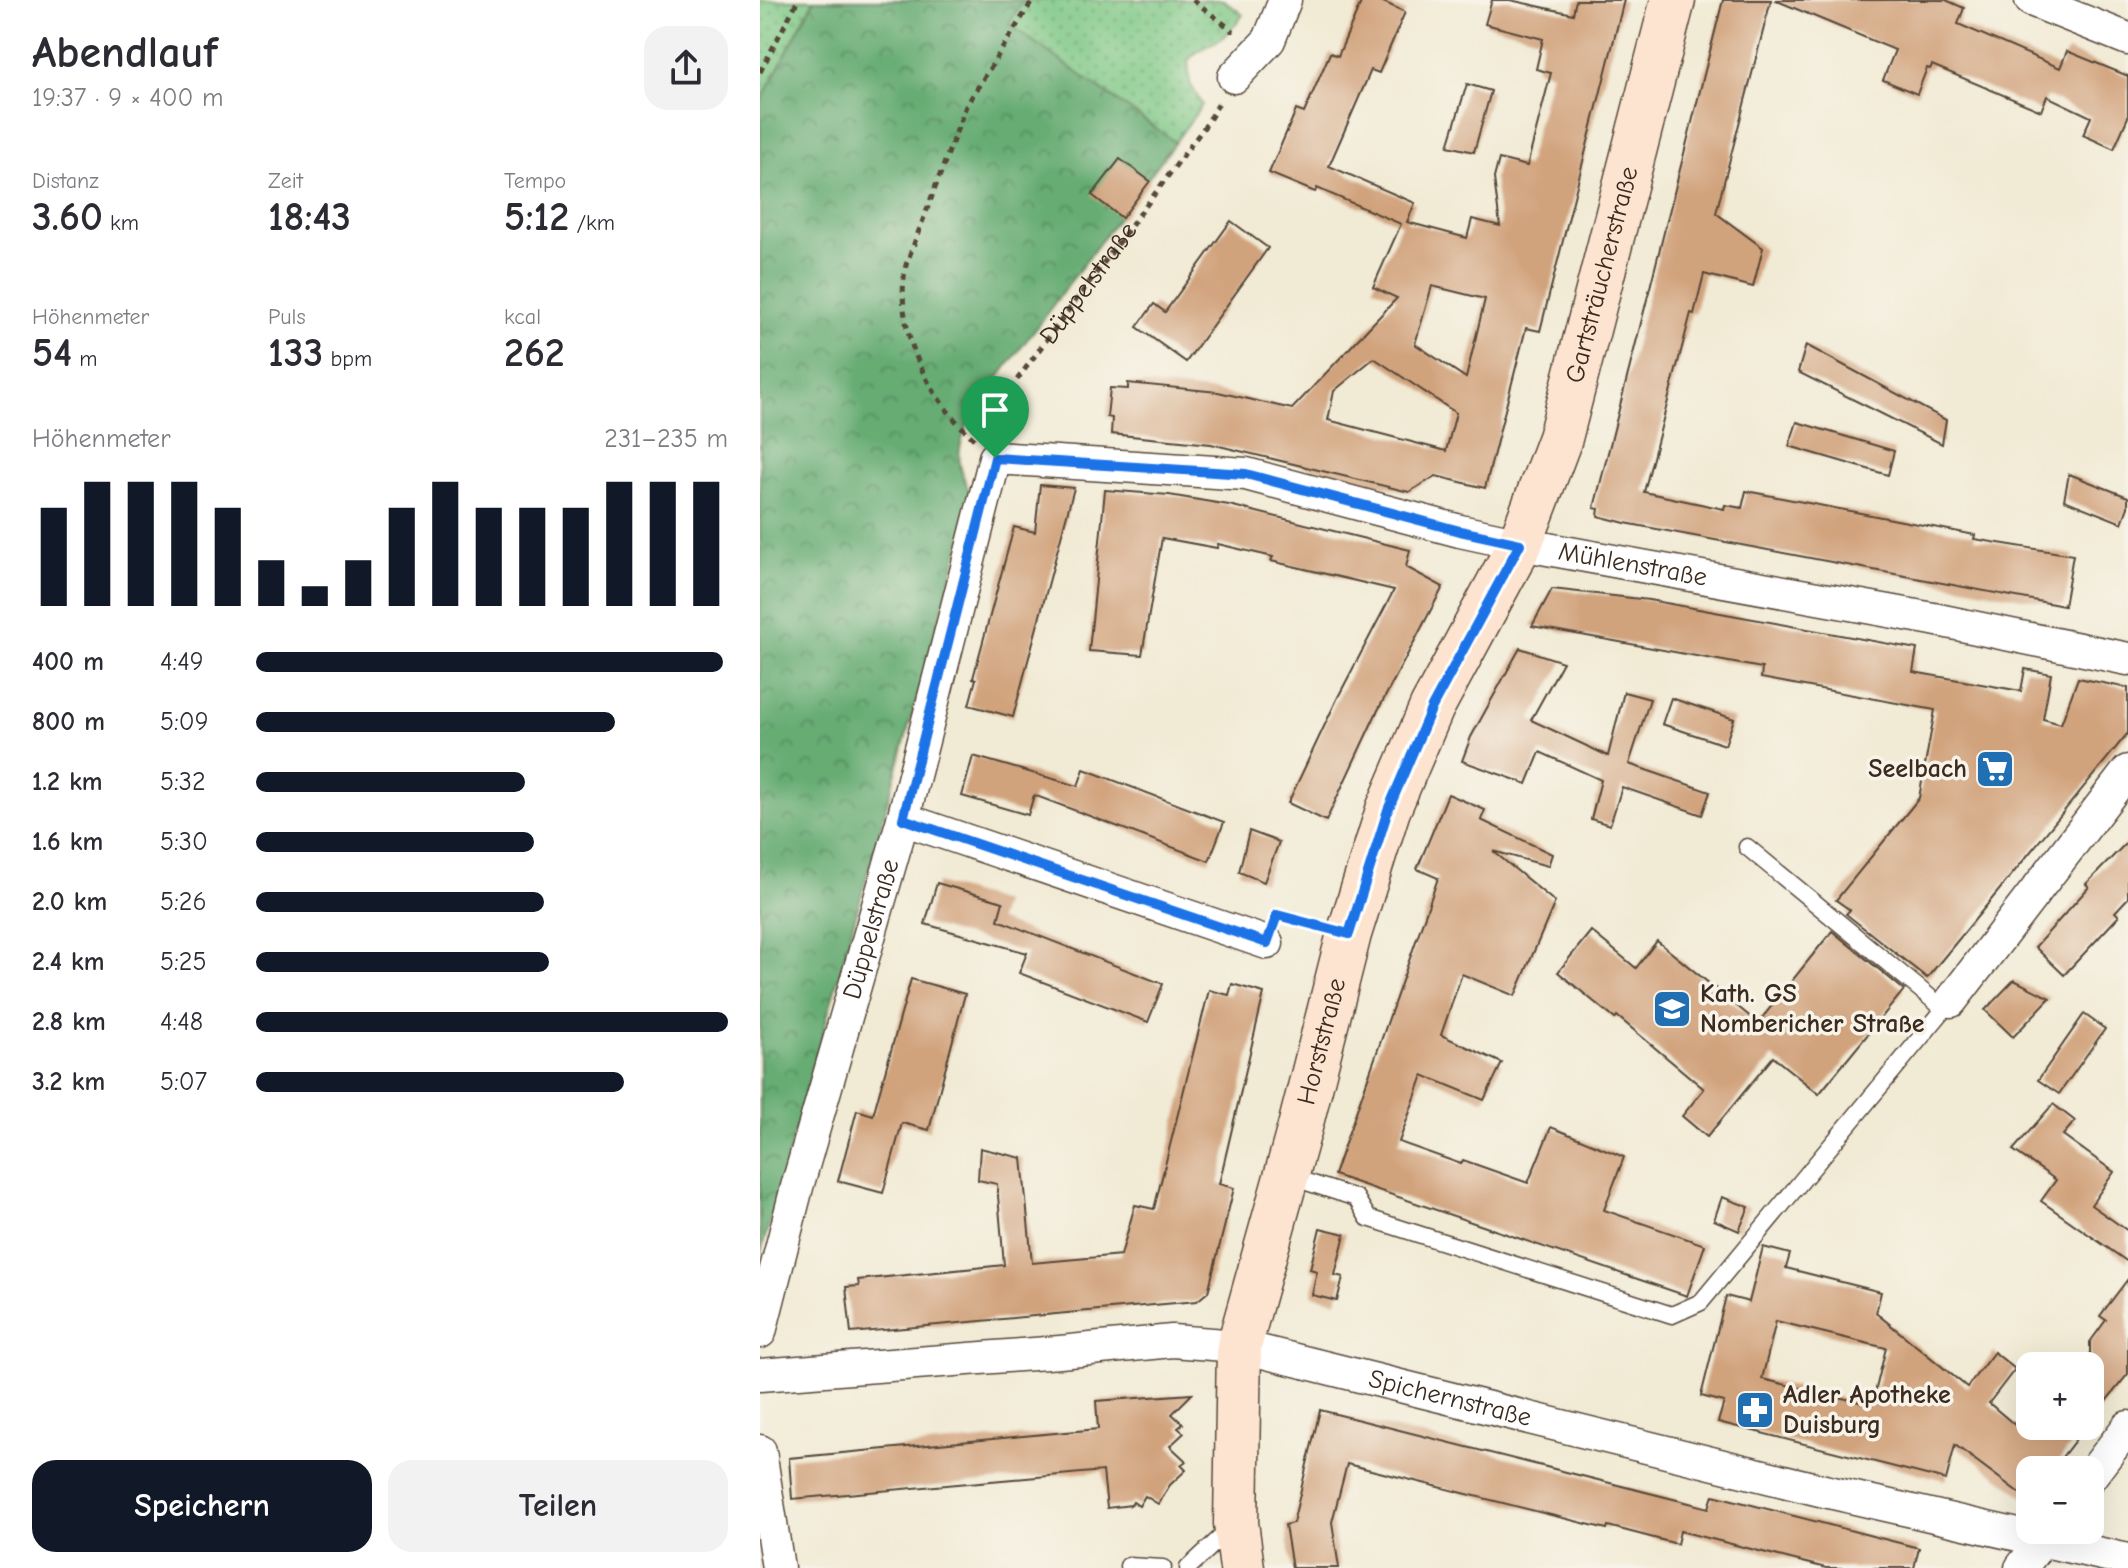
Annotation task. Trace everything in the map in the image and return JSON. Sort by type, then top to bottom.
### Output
[{"type":"street","points":[[1234,77],[1269,40],[1285,0]]},
{"type":"street","name":"Gartsträucherstraße","points":[[1520,544],[1560,438],[1673,0]]},
{"type":"street","points":[[2031,0],[2128,39]]},
{"type":"street","name":"Mühlenstraße","points":[[995,458],[1246,474],[1520,544],[1933,619],[2128,659]]},
{"type":"street","name":"Düppelstraße","points":[[760,1332],[797,1187],[903,819],[995,458]]},
{"type":"street","name":"Horststraße","points":[[1242,1568],[1236,1523],[1239,1346],[1349,934],[1388,810],[1432,707],[1520,544]]},
{"type":"street","points":[[1948,1005],[2128,771]]},
{"type":"street","points":[[903,819],[1267,943]]},
{"type":"street","name":"Spichernstraße","points":[[760,1375],[1172,1341],[1239,1346],[1820,1490],[2016,1528]]},
{"type":"street","points":[[2104,1459],[2128,1427]]},
{"type":"street","points":[[760,1451],[778,1568]]},
{"type":"street","points":[[2021,1568],[2039,1544]]},
{"type":"street","name":"Spichernstraße","points":[[2078,1544],[2128,1560]]},
{"type":"lane","points":[[1286,1176],[1356,1198],[1368,1218],[1672,1315],[1701,1302],[1948,1005],[1747,847]]},
{"type":"lane","points":[[1188,1568],[1236,1523]]},
{"type":"lane","points":[[1128,1566],[1163,1568]]},
{"type":"path","points":[[760,72],[798,0]]},
{"type":"path","points":[[995,458],[964,430],[926,379],[906,326],[902,287],[906,265],[966,106],[1033,0]]},
{"type":"path","points":[[1193,0],[1232,30],[1234,77]]},
{"type":"path","name":"Düppelstraße","points":[[995,458],[988,419],[1208,122],[1234,77]]},
{"type":"path","points":[[1267,943],[1277,915],[1349,934]]},
{"type":"green space","points":[[760,0],[814,0],[760,103]]},
{"type":"green space","points":[[814,0],[1024,0],[1009,24],[1175,142],[976,408],[961,443],[962,473],[973,498],[760,1256],[760,103]]},
{"type":"green space","points":[[1024,0],[1224,0],[1243,15],[1227,34],[1188,61],[1190,83],[1202,105],[1175,142],[1008,24]]},
{"type":"building","points":[[1362,0],[1379,0],[1405,12],[1379,73],[1371,70],[1329,166],[1415,203],[1407,222],[1467,238],[1472,219],[1500,226],[1494,178],[1499,159],[1527,166],[1551,73],[1536,69],[1543,39],[1485,24],[1492,0],[1510,0],[1573,14],[1576,0],[1624,0],[1540,331],[1526,328],[1485,488],[1436,476],[1409,492],[1211,444],[1111,434],[1112,418],[1107,417],[1110,388],[1128,389],[1128,383],[1218,392],[1292,409],[1397,298],[1373,287],[1401,224],[1317,188],[1315,192],[1269,173],[1296,110],[1304,113],[1330,53],[1338,56]],"holes":[[[1432,286],[1485,299],[1466,378],[1415,344]],[[1374,358],[1456,413],[1446,451],[1328,420],[1334,391]]]},
{"type":"building","points":[[1723,0],[1771,0],[1716,213],[1763,248],[1753,287],[1704,274],[1644,492],[1724,509],[1725,505],[1742,508],[1746,491],[1975,535],[1974,539],[2073,555],[2064,606],[1598,516],[1599,509],[1594,508]]},
{"type":"building","points":[[1775,0],[1946,0],[1964,8],[1958,24],[2060,68],[2067,51],[2128,76],[2128,117],[2114,149],[2083,135],[2091,117],[2047,96],[2041,111],[1932,65],[1930,69],[1927,68],[1917,94],[1883,80],[1895,50]]},
{"type":"building","points":[[1467,84],[1491,91],[1474,152],[1448,146]]},
{"type":"building","points":[[1120,159],[1150,181],[1122,218],[1092,195]]},
{"type":"building","points":[[1231,221],[1268,248],[1186,362],[1137,327],[1154,304],[1165,312]]},
{"type":"building","points":[[1806,345],[1946,420],[1942,444],[1798,372]]},
{"type":"building","points":[[1797,422],[1894,451],[1888,475],[1789,446]]},
{"type":"building","points":[[2069,474],[2128,497],[2122,523],[2064,500]]},
{"type":"building","points":[[1040,485],[1074,488],[1013,717],[969,705],[976,679],[973,678],[1014,527],[1035,532]]},
{"type":"building","points":[[1105,490],[1169,495],[1229,505],[1410,550],[1406,567],[1443,587],[1375,716],[1326,821],[1288,803],[1337,699],[1394,590],[1271,561],[1273,557],[1218,544],[1217,548],[1162,538],[1142,655],[1089,651]]},
{"type":"building","points":[[1552,589],[1649,600],[1917,649],[1913,672],[2021,691],[2025,669],[2051,674],[2043,719],[2061,724],[2078,678],[2128,688],[2128,733],[1927,978],[1846,914],[1850,910],[1836,900],[1919,798],[1935,710],[1761,678],[1762,668],[1532,626]]},
{"type":"building","points":[[1520,648],[1563,662],[1531,720],[1608,756],[1624,692],[1650,699],[1629,764],[1710,792],[1702,815],[1622,787],[1610,825],[1591,819],[1601,780],[1540,752],[1527,784],[1462,761],[1471,737]]},
{"type":"building","points":[[1671,698],[1734,719],[1725,745],[1662,724]]},
{"type":"building","points":[[973,756],[1078,786],[1084,769],[1224,822],[1209,861],[1034,795],[1028,815],[962,796]]},
{"type":"building","points":[[1448,794],[1485,810],[1481,820],[1552,854],[1548,866],[1493,851],[1555,902],[1515,996],[1462,974],[1441,1035],[1502,1063],[1484,1100],[1423,1075],[1399,1142],[1528,1183],[1551,1127],[1624,1157],[1604,1210],[1705,1245],[1687,1296],[1334,1175],[1438,878],[1417,869]]},
{"type":"building","points":[[1249,831],[1279,842],[1264,882],[1239,872]]},
{"type":"building","points":[[2128,841],[2128,898],[2115,912],[2119,916],[2064,975],[2035,947],[2089,887],[2086,884]]},
{"type":"building","points":[[937,883],[1003,902],[998,920],[1163,984],[1148,1022],[1019,973],[1027,953],[925,924]]},
{"type":"building","name":"Kath. GS Nombericher Straße","points":[[1591,931],[1636,968],[1657,941],[1758,1023],[1832,931],[1904,990],[1819,1094],[1773,1057],[1707,1137],[1682,1116],[1704,1089],[1617,1016],[1615,1019],[1558,972]]},
{"type":"building","points":[[911,979],[965,994],[929,1130],[902,1123],[883,1193],[838,1181],[857,1110],[873,1115]]},
{"type":"building","points":[[2014,980],[2050,998],[2013,1037],[1985,1010]]},
{"type":"building","points":[[1232,984],[1264,993],[1219,1184],[1234,1188],[1208,1292],[1197,1301],[851,1333],[846,1287],[859,1286],[858,1280],[1004,1265],[997,1184],[978,1180],[980,1148],[1022,1158],[1032,1263],[1121,1255],[1135,1205],[1154,1209],[1209,990],[1229,995]]},
{"type":"building","points":[[2084,1014],[2105,1029],[2059,1094],[2038,1080]]},
{"type":"building","points":[[2053,1104],[2075,1121],[2063,1135],[2114,1172],[2091,1205],[2128,1231],[2128,1262],[2041,1201],[2056,1180],[2013,1150]]},
{"type":"building","points":[[1722,1197],[1749,1207],[1739,1231],[1714,1220]]},
{"type":"building","points":[[1320,1228],[1345,1234],[1335,1275],[1343,1277],[1337,1301],[1312,1295],[1317,1271],[1310,1269]]},
{"type":"building","points":[[1763,1247],[1790,1254],[1786,1268],[1881,1292],[1876,1313],[1967,1387],[1994,1352],[2015,1369],[1989,1403],[2016,1426],[2016,1440],[2075,1440],[2063,1456],[2016,1456],[2016,1491],[1955,1445],[1946,1480],[1718,1422],[1724,1402],[1701,1396],[1726,1296],[1749,1302]],"holes":[[[1776,1321],[1886,1348],[1872,1405],[1762,1379]]]},
{"type":"building","points":[[2128,1279],[2128,1374],[2104,1404],[2104,1352],[2090,1352],[2090,1342],[2106,1320],[2100,1316]]},
{"type":"building","points":[[1192,1394],[1172,1414],[1183,1424],[1178,1428],[1184,1433],[1170,1446],[1186,1461],[1181,1465],[1186,1470],[1170,1485],[1158,1504],[1145,1496],[1139,1506],[1133,1502],[1131,1505],[1107,1508],[1103,1471],[792,1499],[789,1458],[1098,1429],[1096,1401]]},
{"type":"building","points":[[1320,1410],[1709,1508],[1713,1495],[1919,1548],[1914,1568],[1826,1568],[1680,1531],[1677,1544],[1608,1526],[1607,1529],[1347,1464],[1332,1522],[1339,1568],[1292,1568],[1285,1525],[1293,1523]]},
{"type":"place","name":"Seelbach","points":[[1995,769]]},
{"type":"place","name":"Kath. GS Nombericher Straße","points":[[1672,1009]]},
{"type":"place","name":"Adler Apotheke Duisburg","points":[[1755,1410]]},
{"type":"route","points":[[995,458],[1246,474],[1520,544],[1432,707],[1388,810],[1349,934],[1277,915],[1267,943],[903,819],[995,458]]}]
